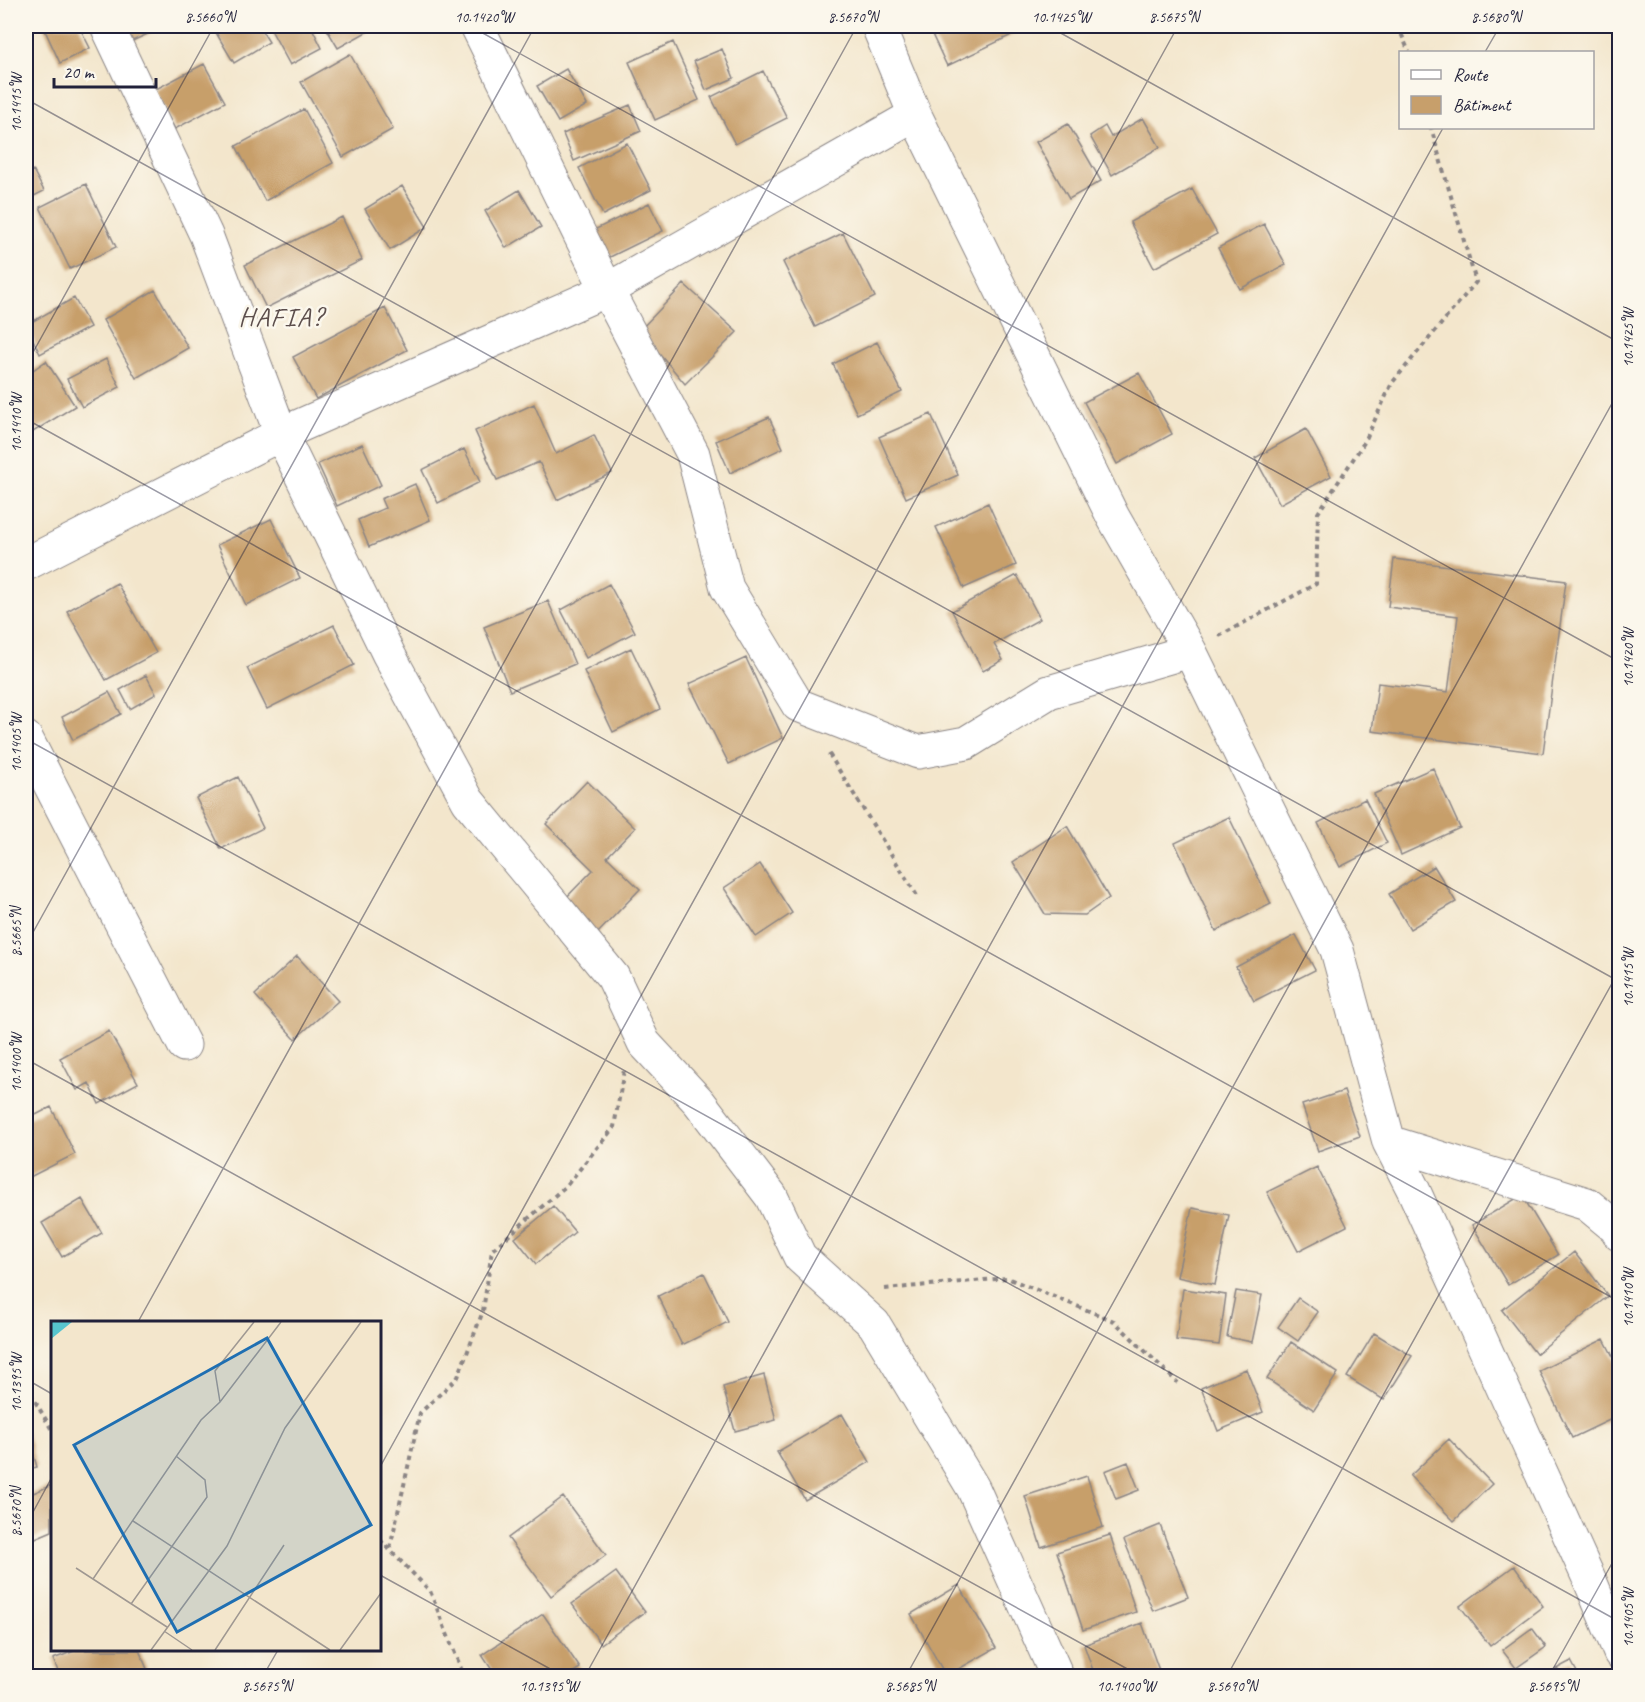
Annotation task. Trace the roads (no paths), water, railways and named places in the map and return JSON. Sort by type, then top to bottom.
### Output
[{"type":"street","points":[[107,26],[206,236],[281,434],[389,655],[468,801],[613,977],[644,1043],[699,1102],[771,1196],[800,1257],[874,1324],[973,1488],[1057,1677]]},
{"type":"street","points":[[477,26],[607,290],[693,454],[727,588],[798,705],[918,752],[966,743],[1049,692],[1190,651]]},
{"type":"street","points":[[878,26],[915,115],[1113,517],[1190,651],[1336,950],[1389,1142],[1413,1189],[1581,1561],[1620,1653]]},
{"type":"street","points":[[26,564],[281,434],[607,290],[915,115]]},
{"type":"street","points":[[26,738],[184,1045]]},
{"type":"street","points":[[1389,1142],[1587,1204],[1616,1228],[1620,1235]]},
{"type":"district","name":"HAFIA?","points":[[281,317]]}]
